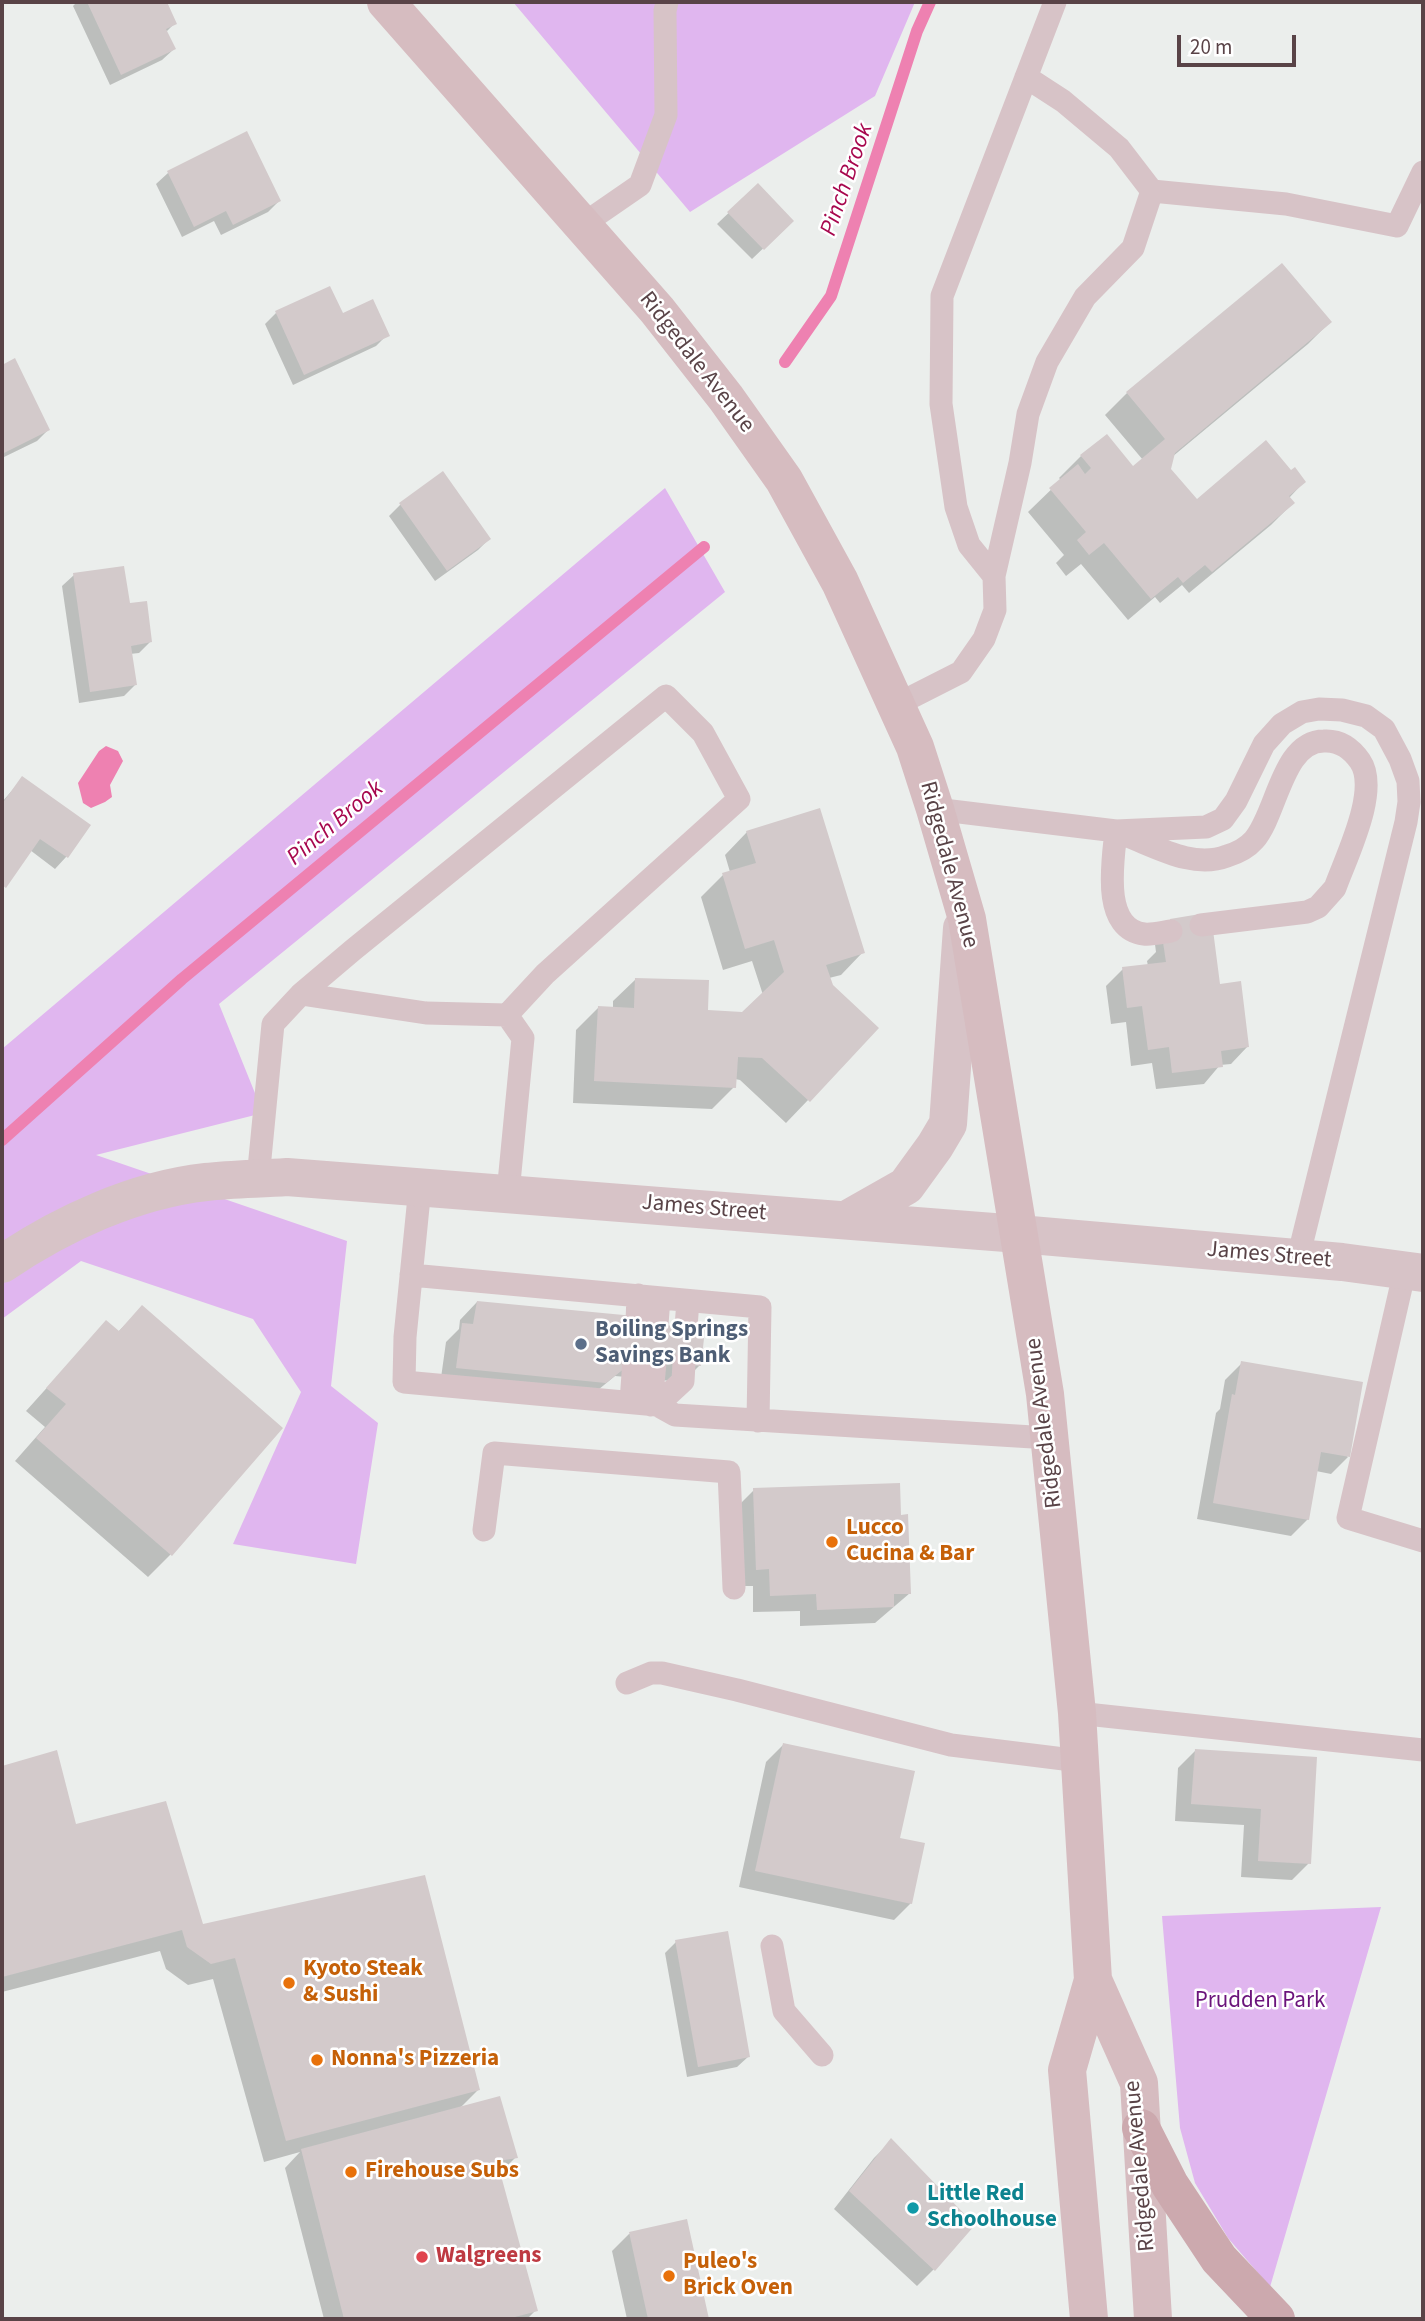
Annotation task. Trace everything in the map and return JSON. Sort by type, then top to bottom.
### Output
[{"type":"main road","name":"Ridgedale Avenue","points":[[386,2],[657,310],[726,398],[784,480],[840,582],[915,747],[935,809],[967,919],[1045,1394],[1077,1713],[1093,1980],[1067,2070],[1089,2319]]},
{"type":"main road","name":"Ridgedale Avenue","points":[[1093,1980],[1139,2084],[1153,2319]]},
{"type":"main road","points":[[1141,2127],[1170,2185],[1219,2259],[1276,2319]]},
{"type":"street","points":[[846,1220],[906,1186],[948,1124],[963,905]]},
{"type":"street","name":"James Street","points":[[2,1264],[38,1239],[98,1211],[169,1189],[206,1182],[287,1177],[1019,1234],[1298,1258],[1414,1272]]},
{"type":"lane","points":[[582,225],[640,185],[666,115],[667,2]]},
{"type":"lane","points":[[994,576],[968,545],[956,506],[941,404],[942,296],[1055,2]]},
{"type":"lane","points":[[1026,77],[1063,101],[1119,148],[1152,191],[1286,204],[1397,226],[1423,172]]},
{"type":"lane","points":[[896,705],[961,672],[984,639],[995,610],[994,576],[1020,463],[1028,414],[1047,362],[1085,297],[1133,248],[1152,191]]},
{"type":"lane","points":[[258,1179],[273,1024],[301,994],[666,696],[704,733],[739,799],[545,974],[507,1015],[426,1013],[301,994]]},
{"type":"lane","points":[[935,809],[1116,831],[1206,827],[1223,819],[1236,801],[1264,744],[1282,724],[1302,712],[1319,709],[1342,710],[1366,716],[1384,729],[1408,781],[1406,822],[1298,1258]]},
{"type":"lane","points":[[1116,831],[1191,860],[1224,858],[1245,848],[1255,839],[1291,765],[1305,746],[1314,741],[1343,744],[1362,763],[1367,783],[1366,800],[1335,888],[1326,899],[1307,912],[1201,925]]},
{"type":"lane","points":[[1116,831],[1111,870],[1115,906],[1120,920],[1135,931],[1145,934],[1171,931]]},
{"type":"lane","points":[[507,1015],[523,1038],[508,1193]]},
{"type":"lane","points":[[420,1187],[404,1382],[647,1404],[675,1415],[1049,1438]]},
{"type":"lane","points":[[1414,1272],[1348,1518],[1423,1541]]},
{"type":"lane","points":[[411,1275],[760,1307],[758,1421]]},
{"type":"lane","points":[[647,1323],[649,1296]]},
{"type":"lane","points":[[686,1327],[688,1301]]},
{"type":"lane","points":[[644,1361],[647,1404]]},
{"type":"lane","points":[[647,1404],[683,1381],[684,1364]]},
{"type":"lane","points":[[484,1530],[494,1453],[729,1472],[734,1588]]},
{"type":"lane","points":[[627,1683],[651,1673],[662,1673],[737,1689],[951,1745],[1080,1760]]},
{"type":"lane","points":[[1077,1713],[1423,1750]]},
{"type":"lane","points":[[772,1947],[784,2011],[822,2055]]},
{"type":"green space","points":[[513,2],[915,2],[875,96],[690,212]]},
{"type":"green space","points":[[665,488],[725,592],[219,1004],[263,1113],[96,1155],[347,1241],[331,1386],[378,1423],[356,1564],[233,1544],[301,1392],[253,1319],[81,1261],[2,1319],[2,1049]]},
{"type":"green space","name":"Prudden Park","points":[[1381,1907],[1270,2287],[1228,2238],[1195,2183],[1180,2128],[1162,1916]]},
{"type":"shaded area","points":[[106,746],[118,751],[123,761],[110,785],[112,797],[91,808],[83,803],[78,783],[99,751]]},
{"type":"building","points":[[87,2],[167,2],[177,24],[166,29],[176,49],[121,75]]},
{"type":"building","points":[[247,131],[281,201],[233,225],[226,211],[194,227],[167,171]]},
{"type":"building","points":[[758,183],[794,221],[764,250],[727,212]]},
{"type":"building","points":[[1282,263],[1332,322],[1175,453],[1171,469],[1197,499],[1266,440],[1291,470],[1295,467],[1306,482],[1289,496],[1295,503],[1212,572],[1205,565],[1183,583],[1178,577],[1151,599],[1104,543],[1089,555],[1077,540],[1086,532],[1049,488],[1078,464],[1085,474],[1091,468],[1080,455],[1107,434],[1133,466],[1165,439],[1126,392]]},
{"type":"building","points":[[330,286],[343,313],[373,299],[390,336],[304,375],[275,311]]},
{"type":"building","points":[[15,358],[50,430],[2,454],[2,365]]},
{"type":"building","points":[[443,471],[491,539],[447,571],[399,503]]},
{"type":"building","points":[[124,566],[130,603],[147,601],[152,642],[131,646],[137,685],[90,692],[73,573]]},
{"type":"building","points":[[22,776],[91,825],[68,858],[40,839],[6,888],[2,885],[2,804]]},
{"type":"building","points":[[820,808],[865,953],[826,965],[833,985],[879,1028],[810,1102],[762,1058],[738,1057],[736,1088],[594,1081],[598,1006],[634,1008],[635,978],[709,980],[708,1010],[742,1012],[784,972],[774,940],[745,949],[722,873],[756,863],[746,831]]},
{"type":"building","points":[[1200,914],[1213,930],[1220,984],[1241,981],[1249,1047],[1221,1051],[1223,1067],[1172,1073],[1169,1047],[1148,1050],[1142,1006],[1127,1008],[1122,967],[1166,962],[1163,942],[1173,941],[1170,919]]},
{"type":"building","name":"Boiling Springs Savings Bank","points":[[477,1301],[634,1316],[634,1322],[705,1329],[701,1366],[631,1360],[630,1364],[606,1383],[456,1368],[462,1323],[473,1324]]},
{"type":"building","points":[[142,1305],[283,1428],[172,1556],[36,1438],[66,1404],[46,1388],[106,1320],[119,1331]]},
{"type":"building","points":[[1241,1361],[1363,1382],[1350,1457],[1321,1452],[1309,1520],[1213,1503],[1232,1394],[1235,1395]]},
{"type":"building","name":"Lucco Cucina & Bar","points":[[900,1483],[901,1515],[908,1514],[911,1594],[894,1594],[894,1607],[817,1610],[816,1594],[770,1596],[769,1569],[756,1570],[753,1488]]},
{"type":"building","points":[[783,1743],[915,1771],[900,1838],[925,1843],[912,1904],[755,1871]]},
{"type":"building","points":[[1195,1749],[1317,1757],[1311,1864],[1258,1861],[1261,1809],[1191,1804]]},
{"type":"building","points":[[57,1750],[76,1824],[166,1801],[203,1924],[425,1875],[480,2090],[286,2141],[235,1958],[211,1964],[187,1947],[182,1930],[2,1977],[2,1766]]},
{"type":"building","points":[[728,1931],[750,2057],[698,2067],[675,1940]]},
{"type":"building","points":[[500,2096],[518,2158],[497,2161],[538,2311],[507,2319],[344,2319],[301,2149]]},
{"type":"building","name":"Little Red Schoolhouse","points":[[891,2138],[975,2225],[935,2271],[849,2191]]},
{"type":"building","name":"Puleo's Brick Oven","points":[[687,2219],[709,2319],[648,2319],[629,2232]]},
{"type":"waterway","name":"Pinch Brook","points":[[785,362],[831,296],[917,31],[930,2]]},
{"type":"waterway","name":"Pinch Brook","points":[[2,1140],[182,979],[704,547]]},
{"type":"place","name":"Boiling Springs Savings Bank","points":[[581,1344]]},
{"type":"place","name":"Lucco Cucina & Bar","points":[[832,1542]]},
{"type":"place","name":"Kyoto Steak & Sushi","points":[[289,1983]]},
{"type":"place","name":"Nonna's Pizzeria","points":[[317,2060]]},
{"type":"place","name":"Firehouse Subs","points":[[351,2172]]},
{"type":"place","name":"Little Red Schoolhouse","points":[[913,2208]]},
{"type":"place","name":"Walgreens","points":[[422,2257]]},
{"type":"place","name":"Puleo's Brick Oven","points":[[669,2276]]}]
